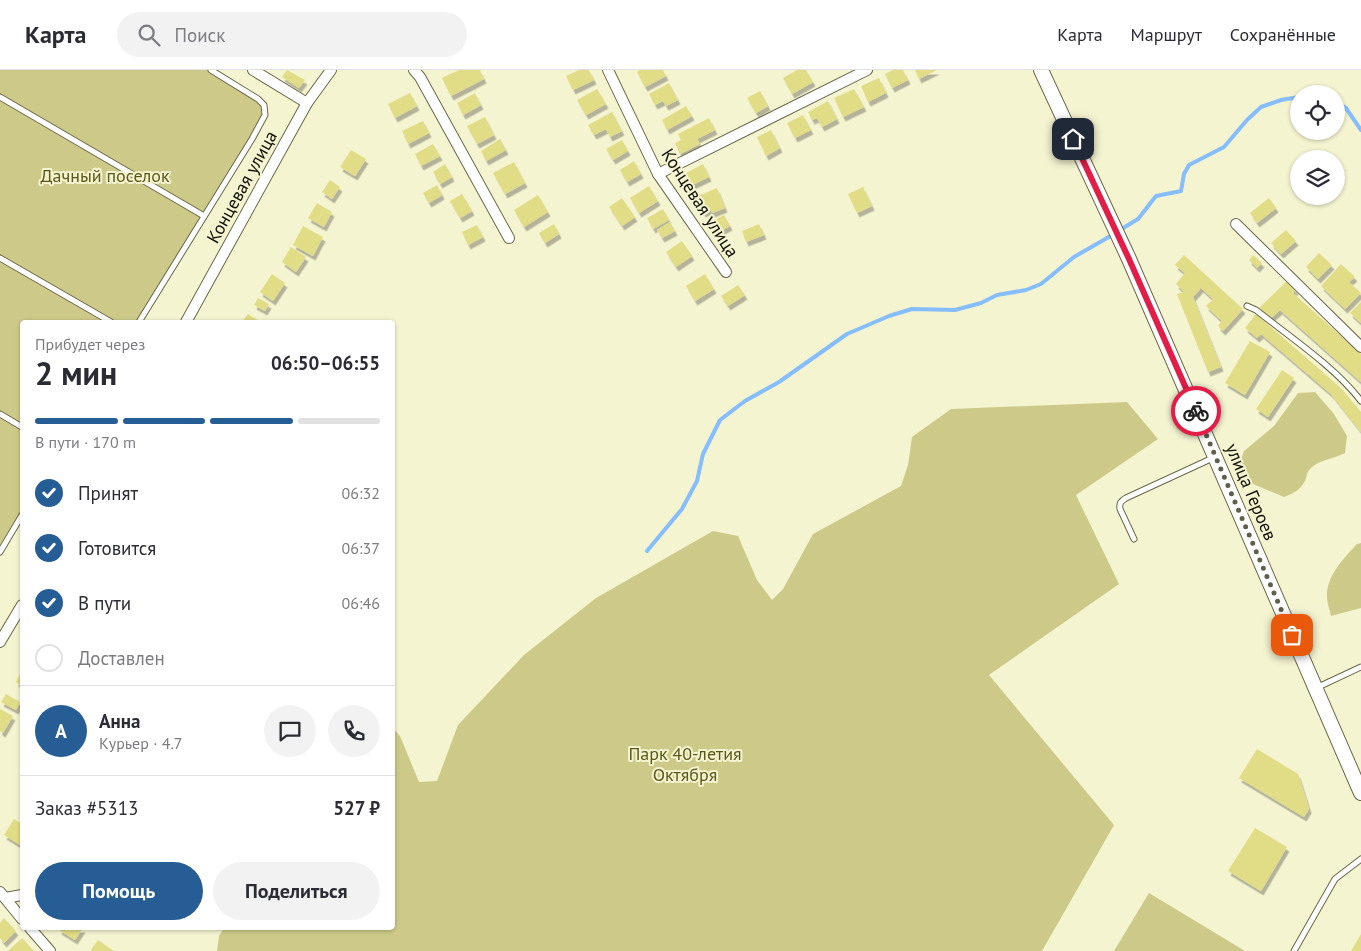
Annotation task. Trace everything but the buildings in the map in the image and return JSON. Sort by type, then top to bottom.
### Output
[{"type":"street","points":[[253,70],[307,103]]},
{"type":"street","name":"Концевая улица","points":[[187,320],[307,103],[331,70]]},
{"type":"street","points":[[414,70],[509,238]]},
{"type":"street","name":"Концевая улица","points":[[608,70],[658,174],[726,272]]},
{"type":"street","points":[[658,174],[867,70]]},
{"type":"street","name":"улица Героев","points":[[1041,70],[1129,259],[1361,793]]},
{"type":"street","points":[[1236,224],[1361,346]]},
{"type":"street","points":[[0,642],[20,608]]},
{"type":"street","points":[[3,895],[20,895]]},
{"type":"street","points":[[3,895],[20,916]]},
{"type":"street","points":[[32,930],[50,951]]},
{"type":"lane","points":[[140,320],[252,139],[265,114],[264,105],[258,99],[211,70]]},
{"type":"lane","points":[[0,97],[204,216]]},
{"type":"lane","points":[[0,258],[107,320]]},
{"type":"lane","points":[[1247,306],[1256,310],[1322,362],[1361,401]]},
{"type":"lane","points":[[0,414],[20,426]]},
{"type":"lane","points":[[1134,538],[1120,509],[1121,502],[1215,457]]},
{"type":"lane","points":[[0,552],[20,518]]},
{"type":"lane","points":[[1316,688],[1361,667]]},
{"type":"lane","points":[[1294,951],[1334,880],[1361,859]]},
{"type":"green space","name":"Дачный поселок","points":[[0,70],[211,70],[264,105],[265,115],[140,320],[20,320],[20,518],[0,552]]},
{"type":"green space","points":[[1315,392],[1334,414],[1347,436],[1345,453],[1312,467],[1308,471],[1301,487],[1284,497],[1246,481],[1239,465],[1244,451],[1274,426],[1298,393]]},
{"type":"green space","name":"Парк 40-летия Октября","points":[[1127,402],[1158,439],[1076,495],[1119,584],[989,675],[1114,825],[1042,951],[217,951],[219,936],[223,930],[395,930],[395,730],[400,736],[419,782],[437,781],[458,725],[524,655],[596,598],[713,531],[738,536],[757,580],[772,600],[783,589],[813,534],[901,486],[908,465],[912,437],[951,409]]},
{"type":"green space","points":[[1361,543],[1361,608],[1331,616],[1327,602],[1329,582],[1342,561],[1357,544]]},
{"type":"green space","points":[[1149,893],[1245,951],[1114,951]]},
{"type":"waterway","points":[[1120,230],[1138,219],[1156,196],[1181,191],[1184,174],[1189,165],[1224,147],[1261,107],[1290,98]]},
{"type":"waterway","points":[[1345,107],[1361,130]]},
{"type":"waterway","points":[[647,551],[682,509],[697,481],[703,454],[720,420],[745,401],[779,382],[847,334],[889,316],[912,309],[955,310],[981,303],[997,295],[1026,290],[1041,284],[1074,257],[1114,234]]},
{"type":"way so far","points":[[1196,411],[1292,635]]},
{"type":"route","points":[[1073,139],[1129,259],[1196,411]]}]
